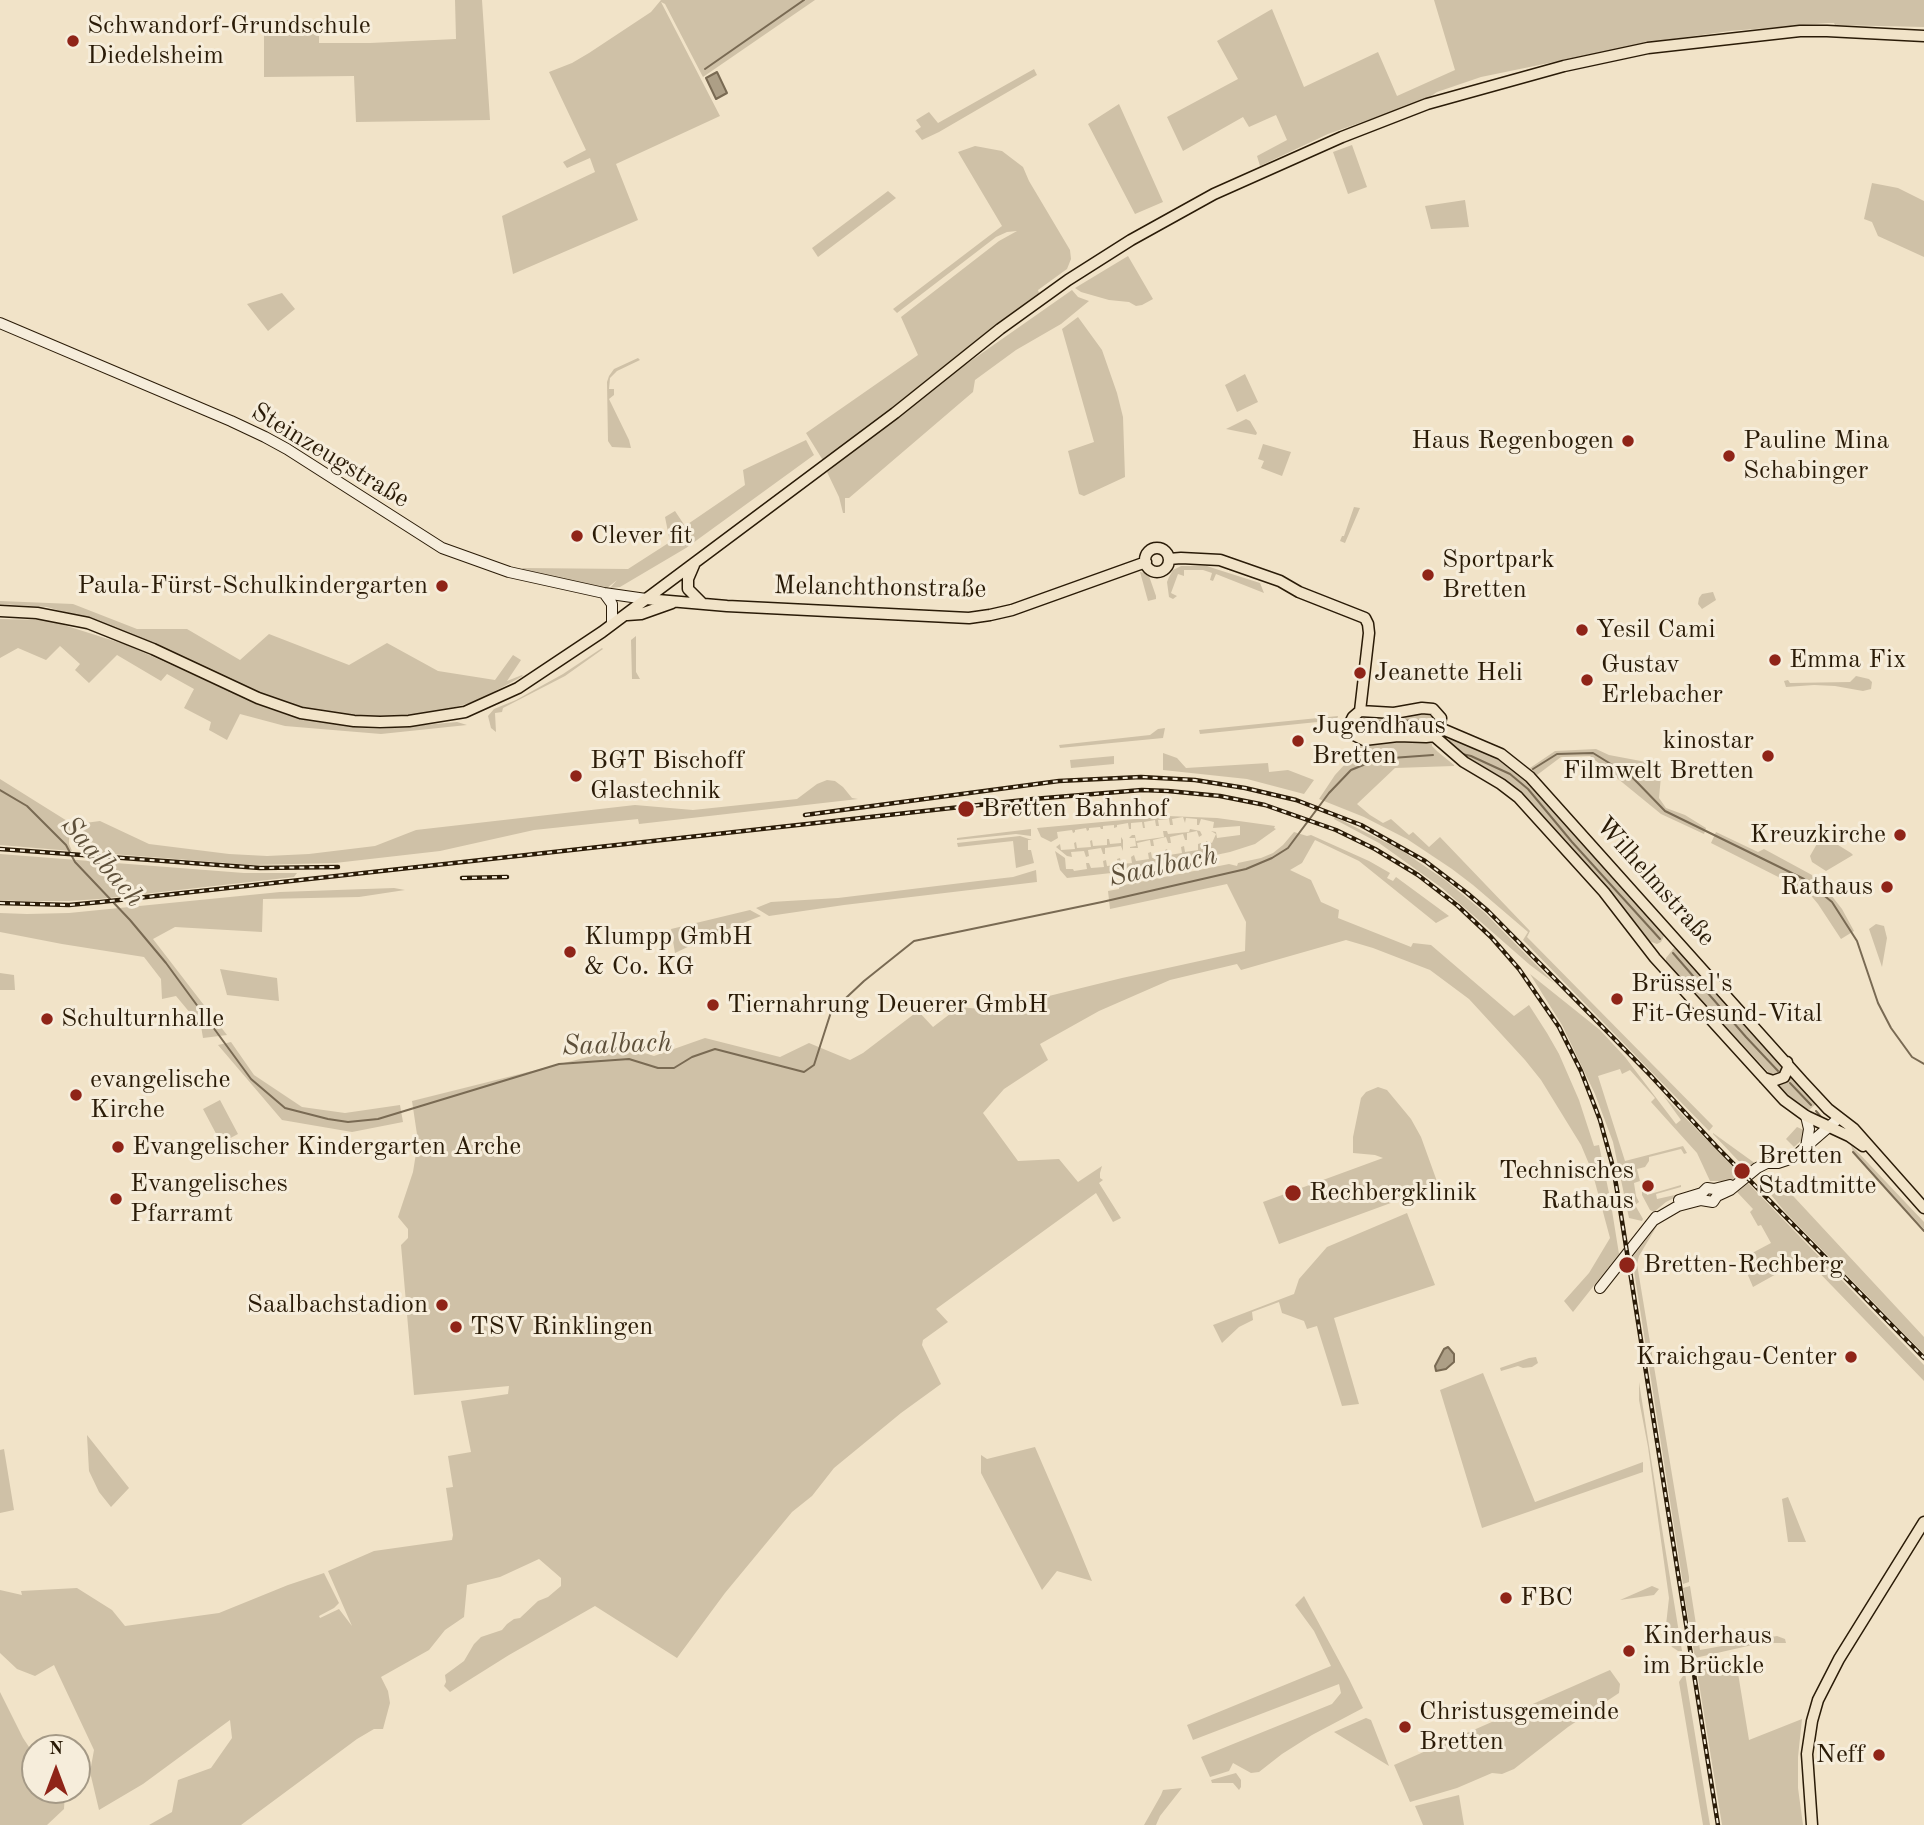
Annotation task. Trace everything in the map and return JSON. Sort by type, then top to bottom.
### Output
[{"type":"main road","points":[[0,611],[37,613],[88,623],[153,649],[266,702],[301,713],[380,723],[465,712],[537,677],[624,616],[895,413],[1069,278],[1214,194],[1342,136],[1427,104],[1538,72],[1648,48],[1749,36],[1826,31],[1924,36]]},
{"type":"main road","points":[[1156,549],[1166,552],[1169,559],[1165,569],[1157,572],[1149,568],[1146,562],[1147,554],[1156,549]]},
{"type":"main road","points":[[1169,559],[1220,560],[1280,581],[1300,592],[1365,618],[1369,633],[1360,711],[1353,717],[1350,726],[1354,734],[1361,739],[1437,732],[1439,716],[1430,709],[1394,713],[1360,711]]},
{"type":"main road","points":[[695,562],[688,579],[688,589],[704,604]]},
{"type":"main road","name":"Melanchthonstraße","points":[[646,599],[915,616],[978,617],[1012,610],[1146,562]]},
{"type":"main road","points":[[624,616],[650,611],[674,602]]},
{"type":"main road","points":[[1365,675],[1371,703],[1377,708],[1394,713]]},
{"type":"main road","name":"Wilhelmstraße","points":[[1437,732],[1495,751],[1521,768],[1821,1101],[1854,1129],[1924,1209]]},
{"type":"main road","name":"Wilhelmstraße","points":[[1437,732],[1464,762],[1518,797],[1604,892],[1655,958],[1784,1100],[1806,1116],[1849,1136],[1875,1155]]},
{"type":"main road","points":[[1765,1078],[1773,1081],[1784,1077],[1788,1068],[1787,1062]]},
{"type":"main road","points":[[1812,1825],[1807,1754],[1818,1700],[1839,1659],[1924,1522]]},
{"type":"street","name":"Steinzeugstraße","points":[[0,323],[265,437],[442,548],[500,570],[604,593],[646,599]]},
{"type":"street","points":[[604,593],[612,604],[612,624]]},
{"type":"street","points":[[1806,1116],[1809,1129],[1806,1147]]},
{"type":"street","points":[[1600,1288],[1668,1206],[1675,1202],[1703,1197],[1707,1188],[1716,1192],[1737,1183],[1756,1168],[1768,1163],[1793,1158],[1839,1118]]},
{"type":"shaded area","points":[[455,0],[482,0],[490,120],[356,122],[354,76],[264,77],[264,27],[252,26],[252,20],[319,20],[319,43],[456,39]]},
{"type":"shaded area","points":[[661,0],[815,0],[703,77],[665,4],[661,2],[720,116],[616,164],[638,220],[513,274],[502,216],[595,172],[590,158],[567,168],[563,162],[586,150],[549,72],[589,53],[651,12]]},
{"type":"shaded area","points":[[1434,0],[1924,0],[1924,27],[1828,23],[1730,31],[1651,42],[1481,77],[1328,134],[1260,166],[1257,156],[1287,140],[1276,115],[1249,127],[1243,117],[1183,151],[1167,117],[1238,79],[1217,41],[1272,9],[1304,87],[1378,52],[1397,96],[1455,70]]},
{"type":"shaded area","points":[[1034,69],[1037,75],[939,132],[922,140],[915,131],[921,127],[916,120],[929,112],[938,123]]},
{"type":"shaded area","points":[[717,72],[727,93],[716,99],[706,78]]},
{"type":"shaded area","points":[[1119,104],[1163,202],[1135,214],[1088,124]]},
{"type":"shaded area","points":[[1352,145],[1367,187],[1348,194],[1333,152]]},
{"type":"shaded area","points":[[975,146],[1002,151],[1023,167],[1070,250],[1071,259],[1067,269],[824,462],[806,433],[918,355],[901,317],[999,241],[1017,231],[996,237],[897,313],[893,309],[1002,226],[958,152]]},
{"type":"shaded area","points":[[1872,183],[1898,188],[1924,201],[1924,257],[1878,236],[1872,222],[1864,219]]},
{"type":"shaded area","points":[[888,191],[896,198],[818,257],[812,248]]},
{"type":"shaded area","points":[[1465,200],[1469,227],[1431,229],[1425,206]]},
{"type":"shaded area","points":[[1128,256],[1153,299],[1136,306],[1129,302],[1109,300],[1081,292],[1075,288]]},
{"type":"shaded area","points":[[1072,290],[1078,297],[1089,301],[1061,324],[1016,350],[975,380],[973,392],[849,498],[845,498],[843,513],[827,472],[955,372]]},
{"type":"shaded area","points":[[282,293],[295,309],[268,331],[247,304]]},
{"type":"shaded area","points":[[1078,317],[1102,350],[1123,417],[1125,477],[1084,496],[1079,494],[1068,451],[1094,442],[1062,329]]},
{"type":"shaded area","points":[[638,358],[640,360],[617,371],[610,378],[609,389],[614,389],[614,395],[609,399],[631,448],[612,447],[608,441],[607,382],[614,369]]},
{"type":"shaded area","points":[[1245,374],[1258,402],[1237,412],[1225,385]]},
{"type":"shaded area","points":[[1246,419],[1250,421],[1256,435],[1226,429]]},
{"type":"shaded area","points":[[806,440],[814,455],[686,548],[620,587],[610,588],[617,580],[606,589],[524,572],[522,568],[628,569],[670,542],[665,517],[675,511],[685,526],[745,485],[743,470]]},
{"type":"shaded area","points":[[1263,444],[1291,452],[1282,476],[1261,468],[1264,461],[1258,459]]},
{"type":"shaded area","points":[[1354,507],[1360,508],[1345,543],[1340,541]]},
{"type":"shaded area","points":[[1181,566],[1207,566],[1260,583],[1264,593],[1216,574],[1213,581],[1210,580],[1212,573],[1203,570],[1184,570],[1184,576],[1178,574],[1171,593],[1177,596],[1173,599],[1169,597],[1167,582],[1173,570]]},
{"type":"shaded area","points":[[1140,572],[1149,576],[1156,599],[1148,601]]},
{"type":"shaded area","points":[[1713,592],[1716,600],[1702,609],[1698,604],[1699,598],[1702,594]]},
{"type":"shaded area","points":[[0,601],[73,604],[137,629],[187,629],[240,660],[269,634],[349,665],[387,643],[438,671],[495,680],[513,655],[521,660],[507,681],[523,676],[477,701],[426,715],[367,718],[331,714],[277,701],[135,636],[98,622],[47,607],[0,604]]},
{"type":"shaded area","points":[[0,619],[48,620],[127,645],[287,715],[380,729],[457,722],[467,725],[381,734],[285,726],[240,714],[227,740],[209,730],[211,722],[184,708],[194,689],[167,674],[161,681],[117,655],[89,683],[75,670],[80,664],[60,646],[46,660],[18,648],[0,658]]},
{"type":"shaded area","points":[[636,636],[636,672],[640,679],[632,679],[631,640]]},
{"type":"shaded area","points":[[602,648],[565,676],[503,708],[502,712],[495,713],[496,732],[491,728],[488,716],[494,709],[563,674]]},
{"type":"shaded area","points":[[1856,676],[1869,679],[1872,682],[1871,689],[1863,691],[1814,685],[1786,687],[1784,681],[1850,682]]},
{"type":"shaded area","points":[[1364,715],[1431,715],[1435,722],[1433,730],[1428,733],[1364,735],[1357,729],[1357,720]]},
{"type":"shaded area","points":[[1338,716],[1337,720],[1200,734],[1199,730]]},
{"type":"shaded area","points":[[1429,720],[1429,726],[1362,728],[1362,722]]},
{"type":"shaded area","points":[[1165,728],[1163,738],[1060,748],[1059,745],[1150,735]]},
{"type":"shaded area","points":[[1451,737],[1468,742],[1515,767],[1663,930],[1661,942],[1657,944],[1649,941],[1547,824],[1446,743]]},
{"type":"shaded area","points":[[1388,740],[1432,741],[1432,746],[1454,766],[1395,768],[1357,804],[1383,823],[1391,819],[1409,835],[1413,832],[1429,847],[1440,837],[1530,931],[1527,937],[1713,1126],[1709,1131],[1523,940],[1528,932],[1473,885],[1407,839],[1364,817],[1319,799],[1346,763],[1361,754],[1358,747],[1361,744]]},
{"type":"shaded area","points":[[1596,749],[1609,755],[1662,765],[1659,798],[1666,808],[1685,815],[1706,828],[1704,834],[1661,814],[1590,756],[1561,757],[1537,775],[1530,768],[1555,751]]},
{"type":"shaded area","points":[[1163,753],[1177,758],[1186,768],[1268,763],[1269,772],[1288,770],[1314,780],[1304,794],[1247,779],[1163,770]]},
{"type":"shaded area","points":[[1114,756],[1114,764],[1071,768],[1070,760]]},
{"type":"shaded area","points":[[0,779],[72,824],[69,844],[72,851],[0,845]]},
{"type":"shaded area","points":[[827,780],[835,781],[852,798],[858,799],[639,824],[638,819],[534,830],[440,851],[335,863],[252,865],[87,852],[79,844],[77,836],[85,823],[100,821],[149,844],[229,854],[309,854],[375,846],[416,830],[635,805],[693,810],[797,799]]},
{"type":"shaded area","points":[[1167,816],[1217,818],[1275,826],[1276,829],[1255,844],[1230,852],[1130,873],[1067,878],[1060,870],[1055,851],[1065,858],[1066,869],[1087,869],[1086,863],[1089,863],[1091,868],[1104,867],[1103,861],[1106,860],[1107,866],[1118,865],[1117,859],[1120,858],[1121,864],[1132,863],[1131,857],[1134,855],[1136,861],[1149,859],[1148,853],[1151,852],[1152,858],[1165,856],[1167,849],[1169,855],[1182,853],[1181,847],[1184,846],[1185,852],[1198,850],[1198,844],[1201,843],[1202,849],[1207,848],[1206,841],[1212,843],[1216,834],[1211,831],[1216,832],[1217,838],[1240,835],[1240,826],[1213,828],[1214,822],[1201,819],[1197,825],[1197,819],[1186,818],[1185,823],[1183,817],[1172,819],[1173,825],[1170,825],[1169,819],[1158,820],[1159,826],[1156,826],[1155,820],[1144,822],[1145,828],[1142,822],[1131,823],[1131,829],[1128,823],[1114,828],[1114,825],[1103,826],[1103,829],[1100,827],[1089,828],[1087,831],[1086,828],[1075,830],[1073,833],[1072,830],[1057,832],[1058,838],[1051,842],[1041,837],[1037,828]]},
{"type":"shaded area","points":[[1335,817],[1401,850],[1445,880],[1485,913],[1554,983],[1442,888],[1379,843],[1334,819]]},
{"type":"shaded area","points":[[1031,829],[1031,836],[1016,834],[957,840],[957,838]]},
{"type":"shaded area","points":[[1190,829],[1200,831],[1202,835],[1199,837],[1197,831],[1187,833],[1187,840],[1183,834],[1170,837],[1171,843],[1168,843],[1166,837],[1153,840],[1154,846],[1151,846],[1150,840],[1137,843],[1138,848],[1130,848],[1136,846],[1135,838],[1129,838],[1132,835],[1135,835],[1136,841],[1164,837],[1163,831],[1168,834],[1189,832]]},
{"type":"shaded area","points":[[1294,832],[1311,835],[1369,861],[1390,873],[1387,878],[1393,881],[1396,877],[1449,916],[1436,923],[1359,861],[1315,840],[1302,863],[1290,870],[1311,880],[1321,902],[1339,910],[1338,918],[1411,947],[1413,943],[1431,945],[1514,1016],[1529,1005],[1547,1033],[1579,1100],[1594,1146],[1599,1145],[1619,1254],[1573,1312],[1564,1301],[1589,1273],[1610,1238],[1592,1171],[1581,1145],[1541,1080],[1469,999],[1430,970],[1346,940],[1241,970],[1237,964],[1170,980],[1099,1011],[1040,1044],[1048,1060],[1004,1089],[983,1113],[1018,1161],[1059,1159],[1078,1182],[1102,1166],[1100,1178],[1103,1180],[1099,1183],[1121,1218],[1113,1222],[1096,1193],[936,1309],[948,1322],[923,1340],[922,1345],[941,1384],[834,1468],[812,1496],[792,1512],[725,1593],[677,1658],[595,1606],[450,1692],[444,1686],[445,1675],[464,1661],[481,1637],[502,1630],[561,1586],[561,1578],[539,1559],[500,1577],[467,1585],[464,1617],[445,1630],[429,1650],[381,1677],[390,1703],[383,1729],[374,1729],[357,1739],[241,1825],[149,1825],[172,1812],[178,1780],[211,1768],[232,1738],[230,1720],[143,1784],[99,1810],[91,1776],[94,1750],[91,1734],[86,1734],[54,1665],[35,1676],[17,1669],[0,1653],[0,1590],[22,1595],[21,1591],[77,1588],[112,1610],[125,1626],[219,1613],[324,1573],[339,1603],[319,1616],[320,1618],[339,1609],[352,1626],[328,1571],[374,1551],[452,1540],[446,1488],[453,1487],[448,1456],[471,1452],[461,1401],[508,1394],[509,1386],[414,1395],[401,1245],[408,1238],[408,1229],[398,1217],[413,1172],[418,1141],[412,1101],[615,1048],[632,1049],[654,1056],[705,1038],[780,1057],[809,1043],[850,1060],[918,1011],[933,1027],[959,1007],[992,1010],[1245,951],[1246,922],[1227,884],[1110,909],[1108,891],[1119,889],[1119,886],[1229,864],[1237,866],[1238,863],[1273,853]]},
{"type":"shaded area","points":[[1716,832],[1758,852],[1764,849],[1812,875],[1842,909],[1854,931],[1841,939],[1808,892],[1711,843]]},
{"type":"shaded area","points":[[1822,835],[1853,855],[1826,871],[1812,862],[1810,856]]},
{"type":"shaded area","points":[[1020,836],[1032,840],[1028,840],[1028,850],[1031,850],[1034,863],[1016,868],[1013,841],[958,847],[957,843]]},
{"type":"shaded area","points":[[1121,837],[1123,851],[1121,846],[1105,848],[1105,854],[1101,848],[1088,850],[1089,856],[1086,857],[1084,851],[1071,852],[1072,857],[1067,856],[1056,847],[1060,844],[1061,850],[1075,849],[1076,842],[1077,848],[1091,847],[1092,840],[1093,846],[1107,845],[1107,839],[1110,844],[1121,843]]},
{"type":"shaded area","points":[[0,854],[244,873],[297,873],[294,877],[99,899],[0,900]]},
{"type":"shaded area","points":[[1036,870],[1037,882],[769,916],[756,908],[771,902],[838,898],[1013,877]]},
{"type":"shaded area","points":[[394,888],[405,890],[359,897],[263,899],[262,932],[175,927],[153,939],[227,1035],[203,1038],[201,1026],[176,996],[162,999],[161,979],[144,957],[0,932],[0,913],[69,913],[280,892]]},
{"type":"shaded area","points":[[750,910],[761,916],[675,953],[671,929]]},
{"type":"shaded area","points":[[1876,924],[1884,926],[1887,938],[1882,967],[1869,929]]},
{"type":"shaded area","points":[[1674,948],[1783,1066],[1779,1074],[1769,1073],[1666,963],[1666,958]]},
{"type":"shaded area","points":[[220,969],[277,978],[279,1001],[227,995]]},
{"type":"shaded area","points":[[0,973],[14,975],[15,990],[0,990]]},
{"type":"shaded area","points":[[1530,974],[1600,1030],[1625,1057],[1676,1124],[1681,1120],[1663,1095],[1741,1175],[1729,1181],[1710,1181],[1697,1153],[1651,1102],[1655,1098],[1630,1070],[1622,1074],[1620,1069],[1598,1076],[1625,1161],[1683,1146],[1687,1153],[1684,1154],[1681,1149],[1649,1157],[1645,1167],[1637,1169],[1640,1181],[1634,1183],[1639,1202],[1635,1205],[1643,1219],[1629,1218],[1613,1142],[1595,1094],[1562,1025]]},
{"type":"shaded area","points":[[231,1042],[254,1075],[302,1107],[345,1113],[400,1105],[403,1122],[352,1132],[282,1120],[218,1045]]},
{"type":"shaded area","points":[[1790,1076],[1818,1102],[1808,1111],[1776,1084],[1786,1081]]},
{"type":"shaded area","points":[[1378,1087],[1387,1090],[1411,1119],[1421,1137],[1439,1187],[1279,1244],[1263,1202],[1383,1158],[1353,1153],[1353,1137],[1361,1098],[1366,1092]]},
{"type":"shaded area","points":[[220,1100],[238,1134],[221,1143],[203,1109]]},
{"type":"shaded area","points":[[1797,1127],[1806,1131],[1803,1139],[1794,1147],[1786,1139]]},
{"type":"shaded area","points":[[1713,1133],[1756,1164],[1747,1170]]},
{"type":"shaded area","points":[[1851,1145],[1924,1222],[1924,1229],[1853,1152]]},
{"type":"shaded area","points":[[1748,1183],[1924,1365],[1924,1381],[1805,1258],[1753,1287],[1741,1259],[1771,1243],[1750,1212],[1753,1209],[1737,1192]]},
{"type":"shaded area","points":[[1777,1183],[1782,1184],[1924,1337],[1924,1354],[1785,1212],[1768,1191]]},
{"type":"shaded area","points":[[1681,1185],[1656,1194],[1657,1199],[1684,1193],[1654,1212],[1650,1210],[1642,1195],[1645,1190],[1647,1195]]},
{"type":"shaded area","points":[[1407,1213],[1435,1285],[1334,1318],[1359,1404],[1342,1406],[1317,1326],[1307,1329],[1304,1321],[1282,1313],[1279,1302],[1252,1312],[1253,1320],[1239,1327],[1222,1343],[1213,1325],[1294,1294],[1299,1279],[1327,1247]]},
{"type":"shaded area","points":[[1658,1224],[1637,1264],[1689,1577],[1689,1582],[1683,1584],[1632,1258]]},
{"type":"shaded area","points":[[1448,1347],[1454,1354],[1454,1362],[1446,1369],[1436,1371],[1435,1366],[1444,1349]]},
{"type":"shaded area","points":[[1536,1357],[1538,1363],[1532,1367],[1518,1366],[1501,1371],[1500,1368]]},
{"type":"shaded area","points":[[1483,1373],[1535,1502],[1643,1462],[1643,1472],[1482,1528],[1440,1390]]},
{"type":"shaded area","points":[[1639,1382],[1682,1651],[1672,1647],[1665,1634],[1669,1598],[1639,1400]]},
{"type":"shaded area","points":[[87,1435],[129,1488],[111,1507],[99,1492],[89,1471]]},
{"type":"shaded area","points":[[1035,1447],[1092,1581],[1057,1571],[1042,1590],[981,1473],[981,1455],[987,1459]]},
{"type":"shaded area","points":[[4,1449],[14,1510],[0,1513],[0,1450]]},
{"type":"shaded area","points":[[1788,1497],[1806,1542],[1788,1542],[1782,1499]]},
{"type":"shaded area","points":[[1652,1586],[1659,1589],[1654,1595],[1620,1600]]},
{"type":"shaded area","points":[[1690,1586],[1700,1650],[1777,1636],[1785,1639],[1786,1643],[1761,1643],[1695,1658],[1683,1588]]},
{"type":"shaded area","points":[[1304,1596],[1363,1708],[1312,1735],[1259,1772],[1251,1773],[1233,1763],[1229,1771],[1210,1777],[1201,1757],[1332,1704],[1341,1693],[1339,1684],[1193,1740],[1187,1725],[1331,1666],[1314,1631],[1295,1605]]},
{"type":"shaded area","points":[[1736,1661],[1749,1740],[1802,1719],[1798,1788],[1803,1825],[1722,1825],[1697,1671]]},
{"type":"shaded area","points":[[1610,1670],[1620,1684],[1619,1693],[1568,1727],[1514,1769],[1502,1774],[1492,1773],[1457,1788],[1410,1802],[1394,1765]]},
{"type":"shaded area","points":[[1685,1673],[1710,1825],[1703,1825],[1679,1682]]},
{"type":"shaded area","points":[[0,1692],[21,1734],[21,1804],[64,1804],[64,1809],[47,1825],[0,1825]]},
{"type":"shaded area","points":[[1366,1718],[1371,1720],[1389,1766],[1334,1732]]},
{"type":"shaded area","points":[[1236,1773],[1241,1780],[1239,1790],[1233,1783],[1212,1783],[1211,1780]]},
{"type":"shaded area","points":[[1182,1788],[1156,1825],[1144,1825],[1163,1790]]},
{"type":"shaded area","points":[[1459,1795],[1464,1825],[1423,1825],[1415,1806]]},
{"type":"waterway","points":[[705,69],[804,0]]},
{"type":"waterway","name":"Saalbach","points":[[1533,769],[1557,754],[1593,753],[1632,777],[1665,811],[1804,879],[1832,902],[1857,941],[1878,1003],[1891,1028],[1912,1057],[1924,1064]]},
{"type":"waterway","points":[[1462,754],[1510,774],[1528,789],[1660,939]]},
{"type":"waterway","name":"Saalbach","points":[[0,790],[27,806],[66,845],[75,862],[166,963],[251,1079],[285,1108],[348,1122],[378,1119],[559,1064],[629,1059],[658,1068],[674,1068],[692,1057],[715,1049],[804,1072],[814,1065],[831,1012],[864,981],[914,941],[1246,869],[1288,848],[1329,793],[1351,770],[1378,759],[1433,755]]},
{"type":"waterway","points":[[1673,953],[1778,1071]]},
{"type":"waterway","points":[[1790,1083],[1811,1105]]},
{"type":"waterway","points":[[1816,1111],[1822,1118]]},
{"type":"waterway","points":[[1853,1152],[1924,1231]]},
{"type":"railway","points":[[805,815],[1059,781],[1141,777],[1195,780],[1245,788],[1296,800],[1361,825],[1425,861],[1488,911],[1924,1358]]},
{"type":"railway","points":[[0,903],[69,905],[101,902],[1033,799],[1142,790],[1220,796],[1265,805],[1336,830],[1375,849],[1418,875],[1458,906],[1491,937],[1519,969],[1559,1027],[1581,1071],[1600,1120],[1618,1196],[1718,1825]]},
{"type":"railway","points":[[0,849],[260,868],[338,867]]},
{"type":"railway","points":[[462,878],[507,877]]},
{"type":"place","name":"Schwandorf-Grundschule Diedelsheim","points":[[73,41]]},
{"type":"place","name":"Haus Regenbogen","points":[[1628,441]]},
{"type":"place","name":"Pauline Mina Schabinger","points":[[1729,456]]},
{"type":"place","name":"Clever fit","points":[[577,536]]},
{"type":"place","name":"Sportpark Bretten","points":[[1428,575]]},
{"type":"place","name":"Paula-Fürst-Schulkindergarten","points":[[442,586]]},
{"type":"place","name":"Yesil Cami","points":[[1582,630]]},
{"type":"place","name":"Emma Fix","points":[[1775,660]]},
{"type":"place","name":"Jeanette Heli","points":[[1360,673]]},
{"type":"place","name":"Gustav Erlebacher","points":[[1587,680]]},
{"type":"place","name":"Jugendhaus Bretten","points":[[1298,741]]},
{"type":"place","name":"kinostar Filmwelt Bretten","points":[[1768,756]]},
{"type":"place","name":"BGT Bischoff Glastechnik","points":[[576,776]]},
{"type":"place","name":"Bretten Bahnhof","points":[[966,809]]},
{"type":"place","name":"Kreuzkirche","points":[[1900,835]]},
{"type":"place","name":"Rathaus","points":[[1887,887]]},
{"type":"place","name":"Klumpp GmbH & Co. KG","points":[[570,952]]},
{"type":"place","name":"Brüssel's Fit-Gesund-Vital","points":[[1617,999]]},
{"type":"place","name":"Tiernahrung Deuerer GmbH","points":[[713,1005]]},
{"type":"place","name":"Schulturnhalle","points":[[47,1019]]},
{"type":"place","name":"evangelische Kirche","points":[[76,1095]]},
{"type":"place","name":"Evangelischer Kindergarten Arche","points":[[118,1147]]},
{"type":"place","name":"Bretten Stadtmitte","points":[[1742,1171]]},
{"type":"place","name":"Technisches Rathaus","points":[[1648,1186]]},
{"type":"place","name":"Rechbergklinik","points":[[1293,1193]]},
{"type":"place","name":"Evangelisches Pfarramt","points":[[116,1199]]},
{"type":"place","name":"Bretten-Rechberg","points":[[1627,1265]]},
{"type":"place","name":"Saalbachstadion","points":[[442,1305]]},
{"type":"place","name":"TSV Rinklingen","points":[[456,1327]]},
{"type":"place","name":"Kraichgau-Center","points":[[1851,1357]]},
{"type":"place","name":"FBC","points":[[1506,1598]]},
{"type":"place","name":"Kinderhaus im Brückle","points":[[1629,1651]]},
{"type":"place","name":"Christusgemeinde Bretten","points":[[1405,1727]]},
{"type":"place","name":"Neff","points":[[1879,1755]]}]
